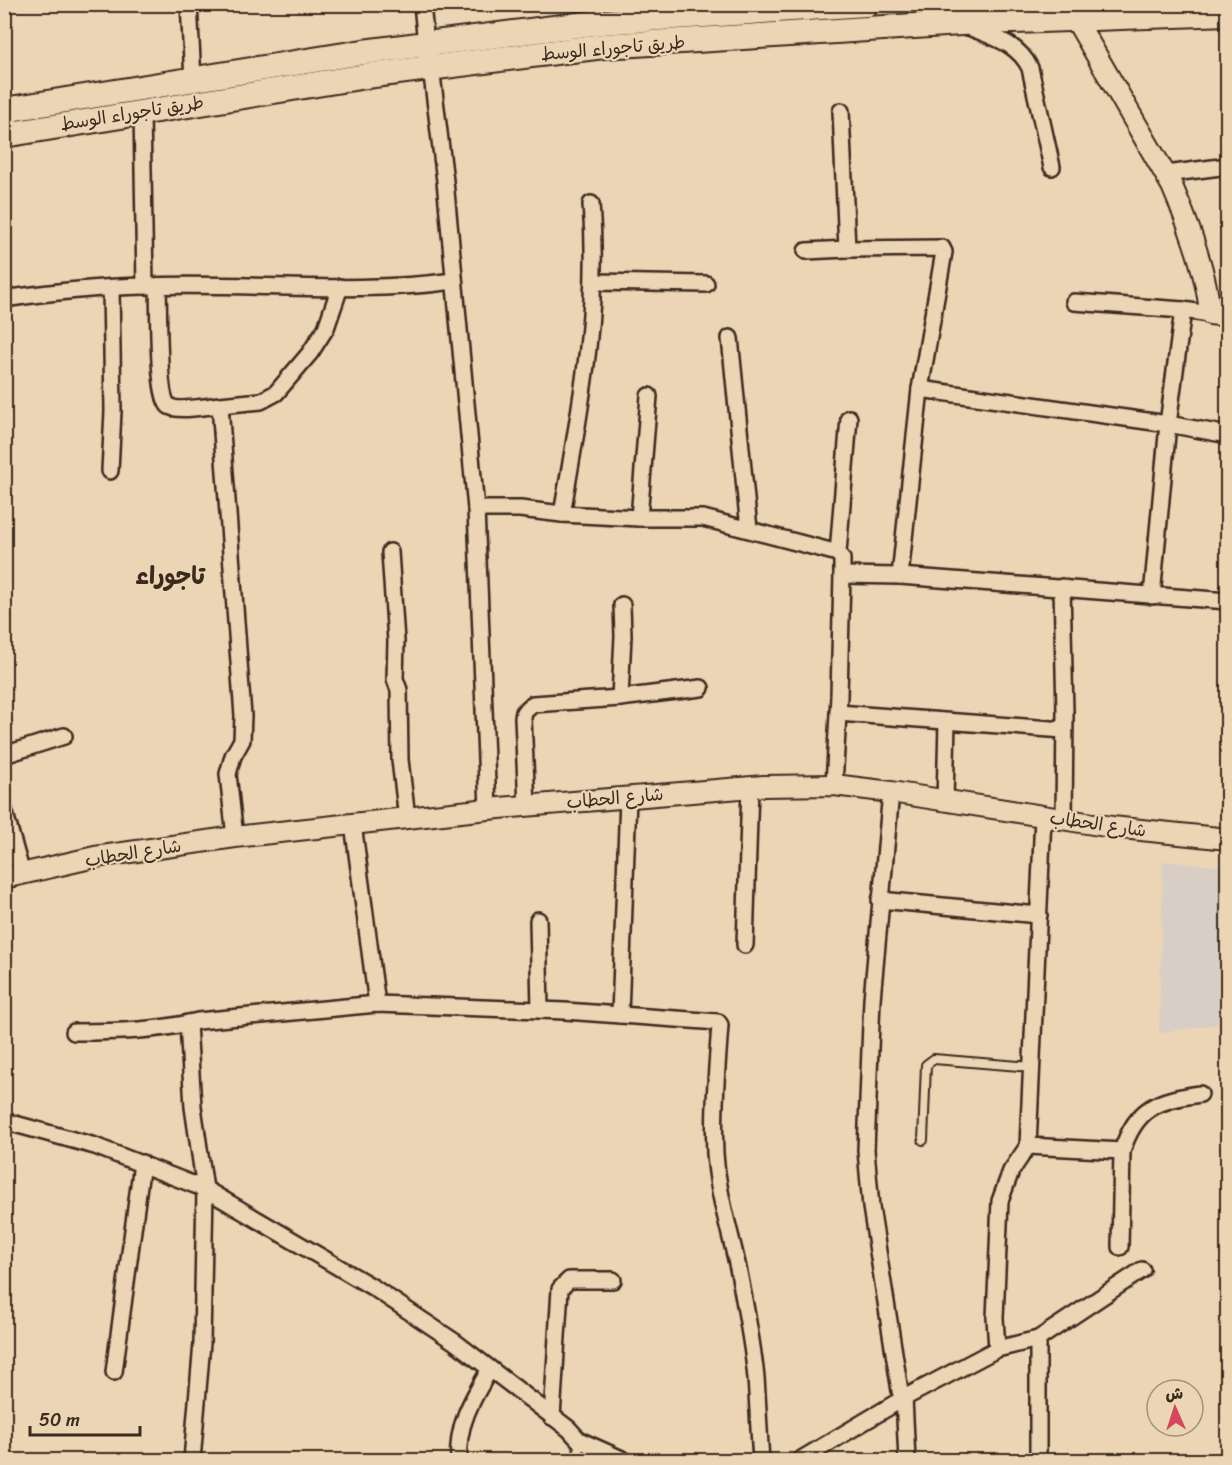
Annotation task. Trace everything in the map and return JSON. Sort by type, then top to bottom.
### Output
[{"type":"main road","points":[[4,110],[193,79],[429,56],[601,22],[866,4]]},
{"type":"main road","name":"طريق تاجوراء الوسط","points":[[4,135],[142,112],[429,56],[961,23],[1071,12],[1227,13]]},
{"type":"street","points":[[189,4],[193,79]]},
{"type":"street","points":[[422,4],[445,181],[476,508],[488,809]]},
{"type":"street","points":[[1071,12],[1166,174],[1184,213],[1208,291],[1219,315]]},
{"type":"street","points":[[961,23],[1014,46],[1025,58],[1030,68],[1052,167]]},
{"type":"street","points":[[842,111],[847,249]]},
{"type":"street","points":[[142,112],[151,286],[160,368],[165,400],[169,406],[200,408],[261,401],[276,393],[310,353],[326,328],[340,287]]},
{"type":"street","points":[[1166,174],[1227,166]]},
{"type":"street","points":[[562,514],[585,378],[594,282],[591,204]]},
{"type":"street","points":[[806,251],[943,249],[944,256],[920,389],[900,576]]},
{"type":"street","points":[[4,298],[56,291],[151,286],[419,286],[454,281]]},
{"type":"street","points":[[594,282],[706,284]]},
{"type":"street","points":[[110,471],[113,411],[111,288]]},
{"type":"street","points":[[1074,302],[1219,315]]},
{"type":"street","points":[[1152,596],[1168,424],[1183,310]]},
{"type":"street","points":[[730,338],[749,528]]},
{"type":"street","points":[[920,389],[1168,424],[1227,435]]},
{"type":"street","points":[[639,518],[649,396]]},
{"type":"street","points":[[220,405],[243,716],[242,740],[233,756],[228,774],[235,837]]},
{"type":"street","points":[[834,785],[842,575],[842,559],[838,553],[849,418]]},
{"type":"street","points":[[476,508],[639,518],[703,518],[749,528],[838,553]]},
{"type":"street","points":[[390,552],[396,641],[395,679],[399,690],[400,760],[407,818]]},
{"type":"street","points":[[842,575],[900,576],[1227,601]]},
{"type":"street","points":[[1062,587],[1064,820]]},
{"type":"street","points":[[620,698],[622,606]]},
{"type":"street","points":[[527,806],[523,718],[524,712],[533,704],[620,698],[701,687]]},
{"type":"street","points":[[838,713],[1064,729]]},
{"type":"street","points":[[945,801],[946,722]]},
{"type":"street","points":[[4,755],[64,736]]},
{"type":"street","name":"شارع الحطاب","points":[[13,876],[95,857],[235,837],[488,809],[750,787],[834,785],[1148,832],[1227,839]]},
{"type":"street","points":[[745,945],[750,787]]},
{"type":"street","points":[[891,792],[872,999],[866,1150],[871,1207],[900,1391],[904,1398],[907,1461]]},
{"type":"street","points":[[620,1015],[628,798]]},
{"type":"street","points":[[4,810],[13,876]]},
{"type":"street","points":[[997,1349],[995,1318],[1000,1201],[1011,1171],[1028,1146],[1043,817]]},
{"type":"street","points":[[352,824],[377,1004]]},
{"type":"street","points":[[880,900],[1039,915]]},
{"type":"street","points":[[538,920],[540,1010]]},
{"type":"street","points":[[74,1032],[116,1032],[171,1027],[198,1021],[377,1004],[540,1010],[716,1021],[720,1025],[716,1084],[717,1175],[723,1214],[736,1258],[746,1309],[756,1377],[761,1461]]},
{"type":"street","points":[[188,1023],[194,1107],[205,1189],[202,1343],[192,1461]]},
{"type":"street","points":[[1120,1247],[1122,1151],[1139,1117],[1154,1105],[1200,1094]]},
{"type":"street","points":[[4,1121],[95,1146],[142,1163],[205,1189],[260,1219],[322,1259],[374,1288],[455,1342],[569,1429],[579,1440],[624,1461]]},
{"type":"street","points":[[1028,1146],[1122,1151]]},
{"type":"street","points":[[114,1372],[142,1163]]},
{"type":"street","points":[[800,1461],[904,1398],[997,1349],[1038,1339],[1142,1270]]},
{"type":"street","points":[[552,1417],[560,1289],[569,1280],[614,1280]]},
{"type":"street","points":[[1038,1339],[1038,1461]]},
{"type":"street","points":[[459,1461],[462,1424],[472,1398],[490,1369]]},
{"type":"lane","points":[[923,1140],[926,1065],[934,1059],[1032,1067]]},
{"type":"lane","points":[[578,1461],[579,1440]]},
{"type":"shaded area","points":[[1163,861],[1227,867],[1227,1023],[1159,1033]]},
{"type":"district","name":"تاجوراء","points":[[170,576]]}]
